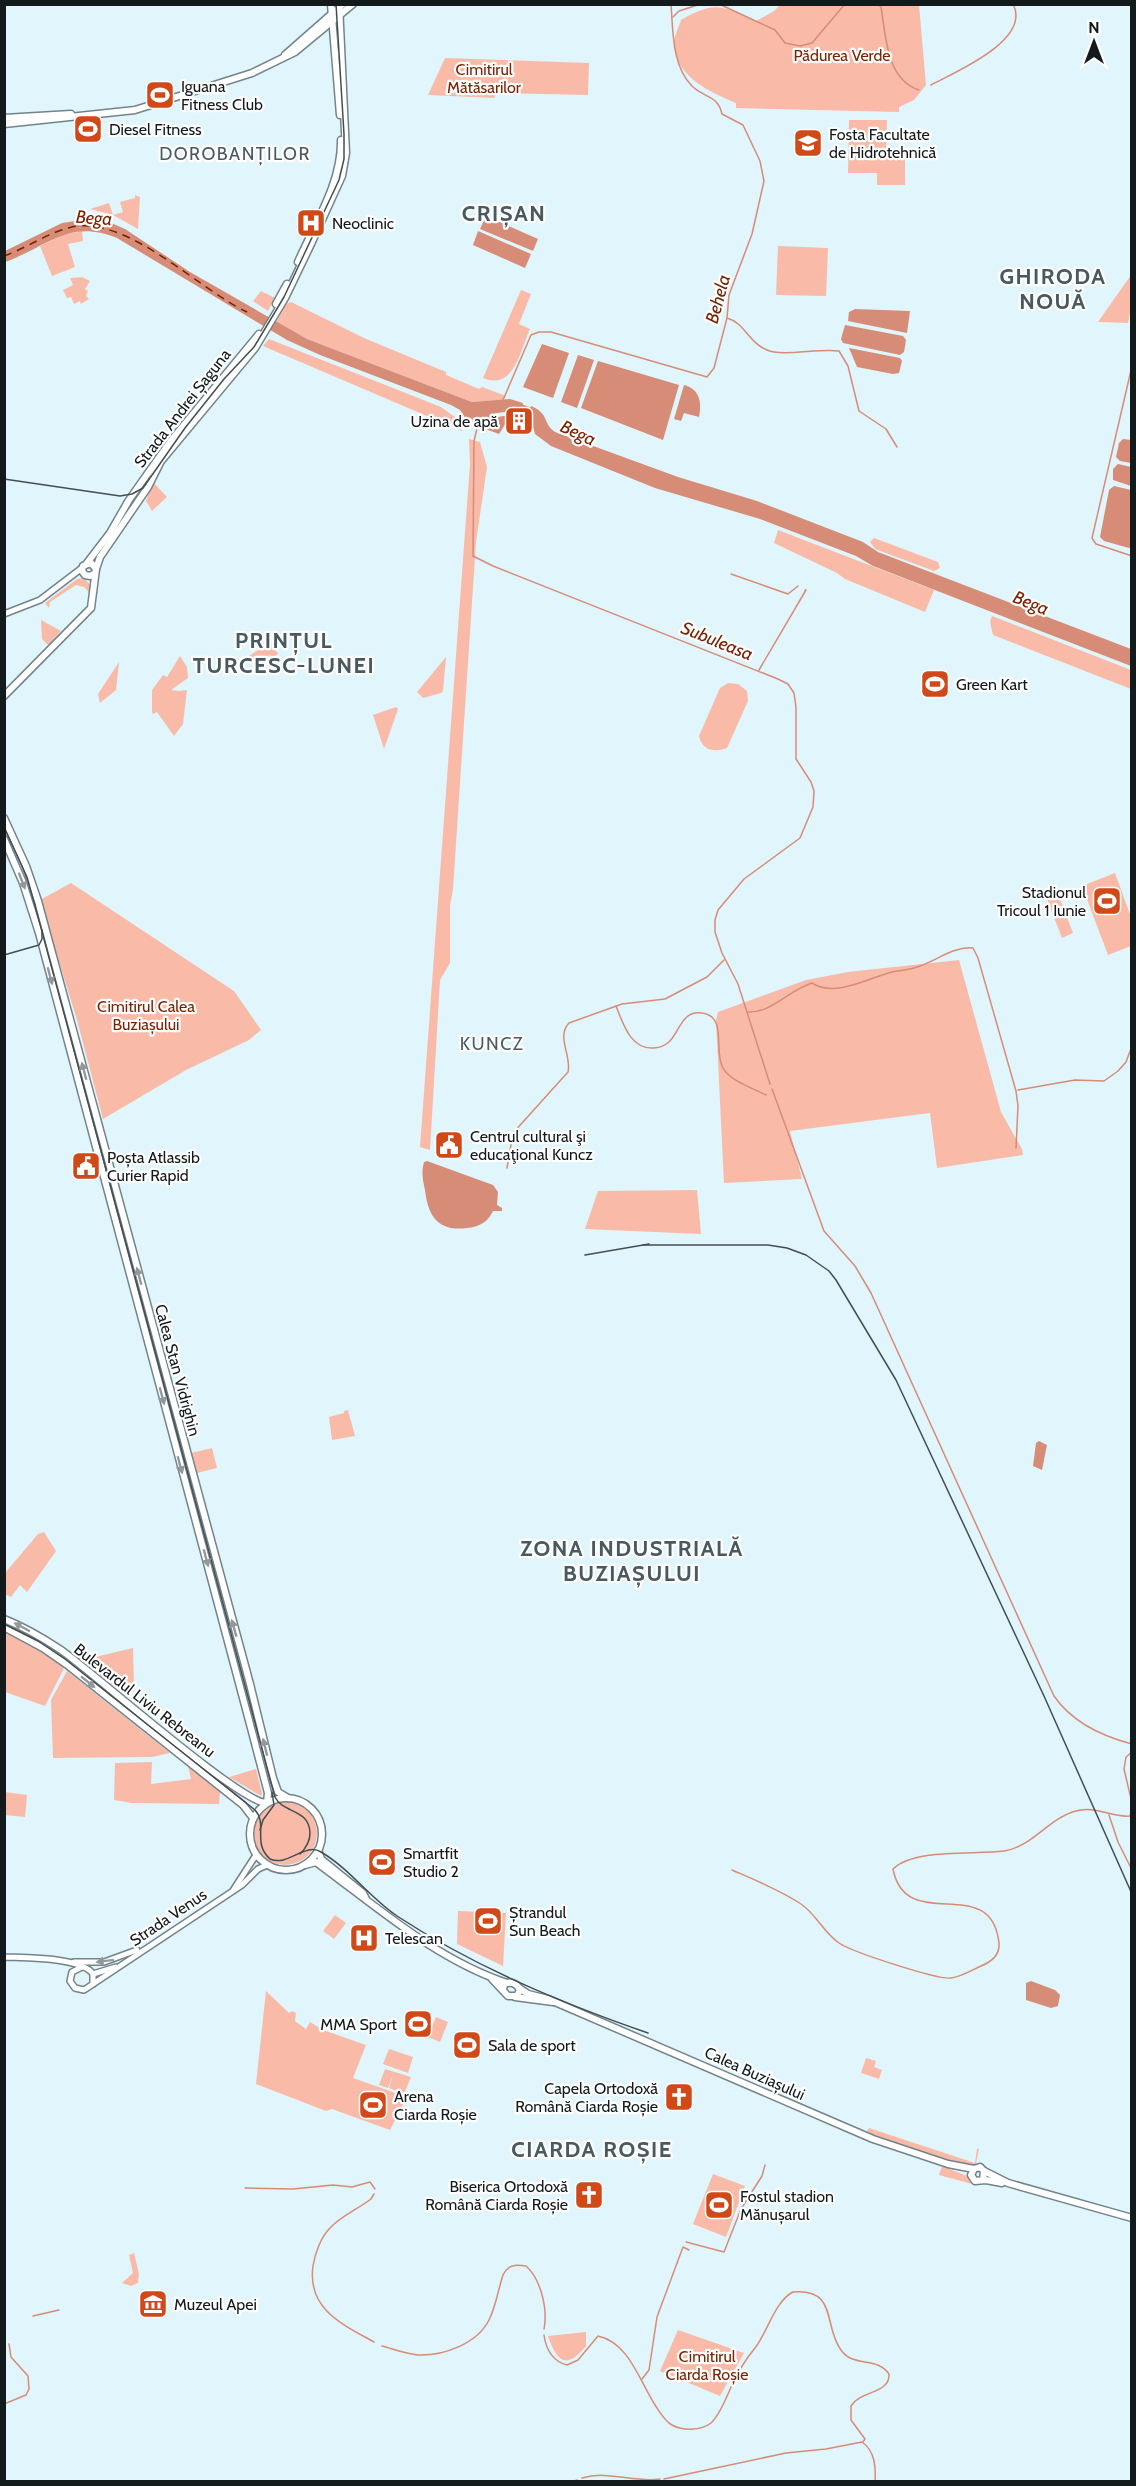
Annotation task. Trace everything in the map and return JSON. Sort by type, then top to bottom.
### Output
[{"type":"main road","points":[[273,314],[340,166],[340,113],[332,38],[331,4]]},
{"type":"main road","points":[[4,124],[149,107],[252,73],[295,52],[353,4]]},
{"type":"main road","points":[[282,58],[340,6]]},
{"type":"main road","points":[[260,336],[311,244],[345,165],[340,6]]},
{"type":"main road","points":[[315,37],[324,34],[332,38]]},
{"type":"main road","points":[[4,118],[64,113],[78,115]]},
{"type":"main road","name":"Strada Andrei Șaguna","points":[[84,566],[110,533],[129,500],[173,437],[260,336]]},
{"type":"main road","name":"Strada Andrei Șaguna","points":[[95,571],[100,556],[139,500],[161,461],[248,357],[260,336]]},
{"type":"main road","points":[[4,614],[40,600],[84,566],[93,564],[94,585],[92,604],[88,612],[4,696]]},
{"type":"main road","points":[[84,566],[86,576],[94,585]]},
{"type":"main road","points":[[74,576],[86,576],[95,571]]},
{"type":"main road","name":"Calea Stan Vidrighin","points":[[4,818],[28,873],[49,944],[250,1684],[273,1778],[278,1792],[288,1798]]},
{"type":"main road","name":"Calea Stan Vidrighin","points":[[4,839],[23,883],[44,953],[251,1728],[268,1793],[267,1803]]},
{"type":"main road","name":"Bulevardul Liviu Rebreanu","points":[[4,1619],[61,1651],[219,1775],[256,1801],[267,1803]]},
{"type":"main road","name":"Bulevardul Liviu Rebreanu","points":[[4,1627],[43,1648],[86,1679],[243,1805],[253,1818]]},
{"type":"main road","points":[[305,1865],[318,1850],[322,1831],[317,1816],[304,1803],[288,1798],[267,1803],[253,1818],[249,1838],[256,1855],[267,1865],[287,1870],[316,1862],[425,1941],[490,1977],[514,1984],[519,1988],[519,1994],[514,1997],[507,1995],[490,1977]]},
{"type":"main road","points":[[318,1850],[321,1859],[363,1893],[366,1899]]},
{"type":"main road","name":"Strada Venus","points":[[234,1889],[256,1855]]},
{"type":"main road","name":"Strada Venus","points":[[93,1984],[247,1881],[258,1869],[267,1865]]},
{"type":"main road","points":[[4,1957],[104,1962],[147,1946]]},
{"type":"main road","points":[[58,1961],[82,1966],[89,1969],[93,1974],[93,1984],[88,1989],[77,1989],[70,1981],[72,1972],[82,1966]]},
{"type":"main road","points":[[58,1961],[72,1972]]},
{"type":"main road","name":"Strada Venus","points":[[93,1974],[116,1967]]},
{"type":"main road","points":[[503,1990],[503,1986],[507,1983]]},
{"type":"main road","name":"Calea Buziașului","points":[[519,1988],[873,2139],[948,2164],[974,2169]]},
{"type":"main road","name":"Calea Buziașului","points":[[514,1997],[553,2002]]},
{"type":"main road","name":"Calea Buziașului","points":[[948,2164],[972,2178]]},
{"type":"main road","points":[[1008,2183],[980,2168],[974,2169],[971,2173],[972,2178],[977,2182],[983,2180],[1008,2183],[1131,2218]]},
{"type":"main road","points":[[983,2180],[984,2171]]},
{"type":"green space","name":"Pădurea Verde","points":[[780,5],[919,5],[926,85],[914,100],[899,107],[899,112],[736,108],[736,103],[696,82],[680,65],[674,43],[681,20],[703,10],[718,7],[756,21]]},
{"type":"green space","name":"Cimitirul Mătăsarilor","points":[[445,58],[589,63],[588,95],[497,93],[494,98],[428,95]]},
{"type":"green space","points":[[849,120],[887,120],[886,154],[905,154],[905,185],[877,185],[877,173],[848,173]]},
{"type":"green space","points":[[135,195],[140,197],[138,229],[113,215],[123,212],[120,202],[135,198]]},
{"type":"green space","points":[[109,203],[113,215],[90,209]]},
{"type":"green space","points":[[82,231],[83,241],[68,244],[75,267],[52,276],[40,246],[61,235]]},
{"type":"green space","points":[[778,246],[828,248],[826,296],[776,295]]},
{"type":"green space","points":[[1131,275],[1131,308],[1128,323],[1098,322]]},
{"type":"green space","points":[[82,277],[90,281],[85,289],[88,291],[86,296],[89,299],[81,304],[80,301],[74,304],[71,297],[67,298],[63,290],[73,285],[70,278]]},
{"type":"green space","points":[[521,290],[531,294],[519,324],[530,329],[519,358],[509,374],[502,379],[494,381],[483,378]]},
{"type":"green space","points":[[261,291],[275,298],[268,311],[253,301]]},
{"type":"green space","points":[[291,302],[364,338],[446,372],[446,375],[479,389],[482,387],[506,396],[502,400],[472,402],[307,339],[276,323],[286,304]]},
{"type":"green space","points":[[269,339],[441,407],[459,420],[462,431],[263,346]]},
{"type":"green space","points":[[469,439],[480,442],[487,467],[476,542],[453,889],[450,905],[450,963],[440,980],[430,1150],[420,1147],[470,464]]},
{"type":"green space","points":[[153,482],[167,497],[152,511],[146,501]]},
{"type":"green space","points":[[778,530],[934,590],[925,612],[845,579],[774,543]]},
{"type":"green space","points":[[874,538],[938,562],[940,568],[934,571],[875,549],[870,542]]},
{"type":"green space","points":[[84,578],[90,585],[90,593],[84,587],[76,585],[50,602],[49,608],[45,603],[77,579]]},
{"type":"green space","points":[[992,616],[1131,670],[1131,689],[993,635],[990,622]]},
{"type":"green space","points":[[41,620],[61,631],[48,645],[42,639]]},
{"type":"green space","points":[[271,642],[278,654],[273,658],[270,655],[253,663],[249,656]]},
{"type":"green space","points":[[180,656],[187,667],[188,678],[171,690],[187,690],[183,724],[174,736],[157,712],[153,714],[152,712],[152,690],[163,675],[167,677]]},
{"type":"green space","points":[[446,657],[443,691],[423,698],[417,692]]},
{"type":"green space","points":[[119,662],[116,690],[100,703],[98,694]]},
{"type":"green space","points":[[728,683],[738,684],[747,691],[748,701],[727,748],[709,749],[700,741],[699,736],[720,688]]},
{"type":"green space","points":[[396,707],[398,709],[384,749],[373,715]]},
{"type":"green space","name":"Stadionul Tricoul 1 Iunie","points":[[1115,873],[1131,917],[1131,946],[1108,955],[1082,886]]},
{"type":"green space","name":"Cimitirul Calea Buziașului","points":[[71,883],[234,991],[261,1030],[249,1040],[186,1070],[103,1119],[77,1020],[40,900]]},
{"type":"green space","points":[[1058,894],[1073,933],[1062,938],[1047,899]]},
{"type":"green space","points":[[959,960],[1001,1112],[1022,1149],[1023,1155],[937,1168],[930,1113],[790,1131],[802,1179],[724,1183],[716,1020],[718,1012],[806,980],[848,972]]},
{"type":"green space","points":[[697,1190],[701,1234],[585,1229],[598,1191]]},
{"type":"green space","points":[[348,1410],[355,1436],[332,1440],[329,1417]]},
{"type":"green space","points":[[212,1448],[217,1468],[197,1473],[191,1453]]},
{"type":"green space","points":[[44,1532],[56,1551],[27,1592],[20,1585],[11,1597],[5,1594],[5,1573],[38,1534]]},
{"type":"green space","points":[[4,1631],[66,1664],[45,1706],[5,1692]]},
{"type":"green space","points":[[133,1648],[134,1691],[127,1696],[87,1664],[95,1657]]},
{"type":"green space","points":[[67,1671],[170,1753],[152,1757],[53,1758],[51,1700]]},
{"type":"green space","points":[[152,1762],[151,1784],[191,1779],[188,1766],[220,1791],[219,1804],[132,1803],[114,1800],[115,1763]]},
{"type":"green space","points":[[256,1769],[261,1796],[229,1777]]},
{"type":"green space","points":[[5,1792],[27,1795],[25,1817],[5,1815]]},
{"type":"green space","points":[[285,1801],[297,1803],[308,1810],[315,1821],[317,1833],[315,1845],[308,1856],[297,1863],[285,1865],[273,1863],[262,1856],[255,1845],[253,1833],[255,1821],[262,1810],[273,1803]]},
{"type":"green space","points":[[458,1911],[506,1913],[503,1966],[457,1944]]},
{"type":"green space","points":[[335,1915],[346,1923],[334,1939],[323,1931]]},
{"type":"green space","points":[[266,1991],[289,2013],[292,2011],[296,2013],[295,2021],[306,2029],[310,2022],[323,2030],[366,2045],[353,2078],[407,2097],[390,2130],[332,2109],[326,2111],[256,2084]]},
{"type":"green space","points":[[436,2017],[448,2022],[440,2042],[428,2037]]},
{"type":"green space","points":[[389,2049],[413,2057],[408,2073],[383,2064]]},
{"type":"green space","points":[[866,2058],[876,2061],[874,2067],[882,2070],[879,2079],[861,2073]]},
{"type":"green space","points":[[385,2069],[411,2077],[404,2094],[389,2088],[393,2075],[388,2088],[379,2085]]},
{"type":"green space","points":[[869,2128],[975,2163],[977,2149],[979,2149],[976,2164],[972,2167],[956,2164],[866,2133]]},
{"type":"green space","points":[[942,2166],[967,2176],[972,2184],[939,2175]]},
{"type":"green space","name":"Fostul stadion Mănușarul","points":[[713,2174],[745,2186],[726,2237],[693,2224]]},
{"type":"green space","points":[[134,2253],[139,2274],[138,2283],[131,2286],[122,2283],[133,2273],[129,2255]]},
{"type":"green space","name":"Cimitirul Ciarda Roșie","points":[[678,2330],[744,2353],[720,2396],[660,2371]]},
{"type":"green space","points":[[586,2332],[586,2346],[579,2354],[568,2360],[559,2357],[548,2336]]},
{"type":"shaded area","points":[[486,216],[538,239],[533,251],[480,229]]},
{"type":"shaded area","points":[[89,219],[109,222],[125,229],[190,272],[307,339],[472,402],[510,399],[523,403],[520,410],[490,414],[491,418],[510,415],[515,419],[513,425],[506,423],[499,434],[475,425],[471,418],[466,419],[460,410],[451,405],[287,340],[117,238],[100,233],[85,231],[72,233],[5,262],[5,251],[62,223]]},
{"type":"shaded area","points":[[478,231],[531,254],[525,268],[473,245]]},
{"type":"shaded area","points":[[855,309],[910,311],[907,333],[848,321],[849,312]]},
{"type":"shaded area","points":[[845,325],[903,336],[906,340],[904,352],[900,355],[843,343],[841,339]]},
{"type":"shaded area","points":[[542,344],[569,353],[553,398],[523,387]]},
{"type":"shaded area","points":[[849,348],[900,358],[902,361],[899,373],[893,374],[857,367]]},
{"type":"shaded area","points":[[578,355],[594,360],[577,408],[561,402]]},
{"type":"shaded area","points":[[598,361],[679,385],[663,440],[581,408]]},
{"type":"shaded area","points":[[684,385],[697,393],[700,412],[699,417],[684,413],[681,421],[674,419]]},
{"type":"shaded area","points":[[531,406],[544,415],[548,425],[555,432],[678,477],[757,501],[863,542],[878,552],[1131,649],[1131,666],[873,566],[856,556],[760,519],[655,488],[551,446],[535,434],[529,412]]},
{"type":"shaded area","points":[[1123,439],[1131,440],[1131,463],[1120,461],[1116,457],[1119,443]]},
{"type":"shaded area","points":[[1118,464],[1131,467],[1131,486],[1113,480],[1113,469]]},
{"type":"shaded area","points":[[1114,486],[1131,490],[1132,547],[1129,548],[1104,541],[1100,537],[1109,490]]},
{"type":"shaded area","points":[[427,1161],[493,1185],[498,1192],[497,1205],[502,1208],[502,1211],[493,1211],[486,1221],[471,1227],[457,1229],[442,1225],[432,1215],[426,1199],[422,1173],[424,1162]]},
{"type":"shaded area","points":[[1039,1441],[1047,1445],[1042,1470],[1033,1466],[1036,1443]]},
{"type":"shaded area","points":[[1031,1981],[1055,1990],[1060,1995],[1058,2006],[1051,2008],[1026,2000],[1026,1983]]},
{"type":"waterway","name":"Behela","points":[[503,400],[531,335],[539,332],[551,332],[707,377],[714,368],[727,318],[729,295],[752,234],[764,181],[760,161],[743,125],[722,114],[714,100],[697,90],[685,78],[675,48],[671,4]]},
{"type":"waterway","points":[[673,17],[679,11],[701,4]]},
{"type":"waterway","points":[[719,4],[775,30],[785,43],[800,46],[812,43],[845,4]]},
{"type":"waterway","points":[[877,4],[881,7],[894,67],[908,84],[919,90]]},
{"type":"waterway","points":[[931,85],[973,63],[1002,42],[1012,30],[1016,17],[1013,4]]},
{"type":"waterway","points":[[727,318],[733,320],[755,342],[767,350],[782,353],[839,351],[848,366],[859,411],[886,429],[897,447]]},
{"type":"waterway","points":[[1132,366],[1092,538],[1096,544],[1132,556]]},
{"type":"waterway","name":"Bega","points":[[519,405],[534,411]]},
{"type":"waterway","name":"Subuleasa","points":[[478,424],[474,441],[473,556],[778,679],[788,684],[794,693],[796,759],[811,782],[814,791],[813,807],[800,838],[744,879],[718,910],[715,920],[715,932],[722,953],[738,984],[770,1084]]},
{"type":"waterway","points":[[731,574],[788,594],[798,586]]},
{"type":"waterway","points":[[759,670],[805,590]]},
{"type":"waterway","points":[[748,1012],[765,1009],[812,983],[821,987],[841,988],[892,972],[917,967],[960,949],[973,948],[978,958],[1016,1091],[1018,1106],[1016,1148]]},
{"type":"waterway","points":[[507,1168],[513,1133],[568,1072],[564,1034],[569,1023],[622,1004],[665,999],[707,977],[724,960]]},
{"type":"waterway","points":[[616,1006],[633,1040],[645,1047],[653,1048],[669,1042],[682,1022],[690,1015],[702,1013],[710,1016],[717,1028],[720,1061],[726,1073],[766,1095]]},
{"type":"waterway","points":[[1018,1090],[1075,1080],[1104,1081],[1126,1062],[1132,1046]]},
{"type":"waterway","points":[[772,1089],[824,1231],[855,1266],[871,1293],[1054,1696],[1078,1721],[1109,1737],[1132,1744]]},
{"type":"waterway","points":[[1132,1752],[1126,1757],[1124,1769],[1132,1803]]},
{"type":"waterway","points":[[732,1870],[801,1904],[834,1939],[847,1947],[913,1970],[951,1978],[985,1964],[996,1954],[999,1943],[993,1922],[981,1910],[914,1899],[901,1888],[893,1869],[903,1862],[930,1855],[992,1852],[1014,1848],[1057,1820],[1076,1811],[1097,1810],[1130,1816],[1132,1809]]},
{"type":"waterway","points":[[1109,1815],[1118,1842],[1132,1870]]},
{"type":"waterway","points":[[686,2242],[724,2252],[741,2209],[762,2176],[765,2165]]},
{"type":"waterway","points":[[245,2188],[293,2189],[333,2185],[352,2187],[370,2182],[375,2189]]},
{"type":"waterway","points":[[374,2194],[371,2199],[339,2220],[327,2232],[321,2241],[313,2266],[313,2281],[321,2304],[350,2329],[374,2342]]},
{"type":"waterway","points":[[642,2379],[649,2370],[657,2317],[683,2247],[689,2250]]},
{"type":"waterway","points":[[382,2346],[409,2354],[428,2355],[448,2351],[468,2342],[484,2328],[489,2320],[503,2275],[507,2269],[515,2265],[526,2266],[536,2279],[544,2304],[544,2329]]},
{"type":"waterway","points":[[544,2335],[551,2354],[557,2361],[567,2365],[578,2360],[598,2336],[609,2340],[626,2355],[664,2418],[672,2425],[697,2429],[707,2426],[718,2415],[740,2369],[759,2342],[781,2302],[793,2292],[807,2292],[817,2296],[823,2302],[841,2350],[852,2359],[878,2365],[889,2374],[885,2385],[861,2397],[851,2406],[851,2420],[865,2439],[863,2442]]},
{"type":"waterway","points":[[33,2316],[59,2310]]},
{"type":"waterway","points":[[4,2404],[26,2395],[29,2389],[28,2376],[11,2357],[9,2344]]},
{"type":"waterway","points":[[664,2479],[786,2453],[862,2442],[870,2450],[874,2460],[875,2482]]},
{"type":"waterway","points":[[582,2478],[602,2475],[660,2479]]},
{"type":"waterway","points":[[572,2482],[577,2480]]},
{"type":"ferry route","points":[[4,256],[63,229],[93,226],[116,232],[139,243],[247,312]]},
{"type":"tram line","points":[[4,479],[120,496],[132,494],[143,488],[185,428],[224,379],[254,347],[284,297],[339,180],[344,159],[344,134],[336,4]]},
{"type":"tram line","points":[[4,827],[27,877],[34,902],[275,1797],[284,1806],[301,1815],[309,1825],[309,1839],[300,1854]]},
{"type":"tram line","points":[[4,955],[39,945],[42,930]]},
{"type":"tram line","points":[[4,1624],[38,1641],[65,1659],[255,1810],[259,1815],[262,1847],[270,1859],[283,1860],[309,1850],[321,1852],[397,1916],[457,1952],[551,1996],[648,2033]]},
{"type":"tram line","points":[[260,1830],[263,1820],[274,1805],[272,1792]]},
{"type":"railway","points":[[585,1255],[649,1244]]},
{"type":"railway","points":[[643,1245],[768,1245],[787,1248],[806,1255],[829,1271],[836,1280],[896,1380],[1044,1696],[1132,1894]]},
{"type":"place","name":"Iguana Fitness Club","points":[[160,95]]},
{"type":"place","name":"Diesel Fitness","points":[[88,129]]},
{"type":"place","name":"Fosta Facultate de Hidrotehnică","points":[[808,143]]},
{"type":"place","name":"Neoclinic","points":[[311,223]]},
{"type":"place","name":"Uzina de apă","points":[[519,421]]},
{"type":"place","name":"Green Kart","points":[[935,684]]},
{"type":"place","name":"Stadionul Tricoul 1 Iunie","points":[[1107,901]]},
{"type":"place","name":"Centrul cultural şi educaţional Kuncz","points":[[449,1145]]},
{"type":"place","name":"Poșta Atlassib Curier Rapid","points":[[86,1166]]},
{"type":"place","name":"Smartfit Studio 2","points":[[382,1862]]},
{"type":"place","name":"Ștrandul Sun Beach","points":[[488,1921]]},
{"type":"place","name":"Telescan","points":[[364,1938]]},
{"type":"place","name":"MMA Sport","points":[[418,2024]]},
{"type":"place","name":"Sala de sport","points":[[467,2045]]},
{"type":"place","name":"Capela Ortodoxă Română Ciarda Roșie","points":[[679,2097]]},
{"type":"place","name":"Arena Ciarda Roșie","points":[[373,2105]]},
{"type":"place","name":"Biserica Ortodoxă Română Ciarda Roșie","points":[[589,2195]]},
{"type":"place","name":"Fostul stadion Mănușarul","points":[[719,2205]]},
{"type":"place","name":"Muzeul Apei","points":[[153,2304]]},
{"type":"district","name":"DOROBANȚILOR","points":[[235,154]]},
{"type":"district","name":"CRIȘAN","points":[[504,213]]},
{"type":"district","name":"GHIRODA NOUĂ","points":[[1053,288]]},
{"type":"district","name":"PRINȚUL TURCESC-LUNEI","points":[[284,652]]},
{"type":"district","name":"KUNCZ","points":[[492,1044]]},
{"type":"district","name":"ZONA INDUSTRIALĂ BUZIAȘULUI","points":[[632,1560]]},
{"type":"district","name":"CIARDA ROȘIE","points":[[592,2149]]}]
